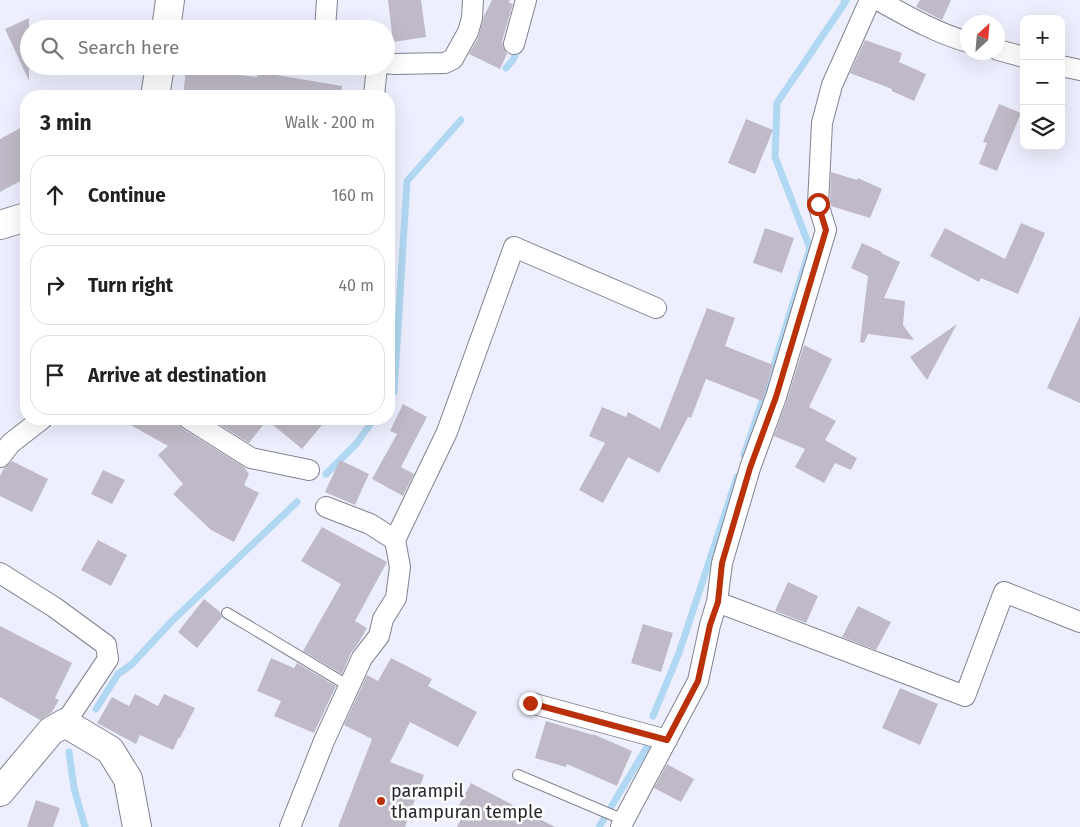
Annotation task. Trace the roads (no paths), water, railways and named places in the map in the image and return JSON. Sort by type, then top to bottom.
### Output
[{"type":"street","points":[[326,20],[327,0]]},
{"type":"street","points":[[395,64],[445,62],[453,59],[468,32],[472,18],[473,0]]},
{"type":"street","points":[[514,44],[526,0]]},
{"type":"street","points":[[622,823],[698,681],[710,625],[718,602],[722,563],[750,468],[776,397],[826,230],[818,204],[822,123],[832,84],[870,0]]},
{"type":"street","points":[[878,0],[910,18],[960,39]]},
{"type":"street","points":[[1005,52],[1020,56]]},
{"type":"street","points":[[1065,67],[1080,70]]},
{"type":"street","points":[[156,90],[158,75]]},
{"type":"street","points":[[375,90],[376,75]]},
{"type":"street","points":[[0,225],[20,219]]},
{"type":"street","points":[[290,827],[324,741],[349,686],[362,658],[380,636],[383,619],[396,598],[400,567],[395,540],[447,432],[514,247],[656,308]]},
{"type":"street","points":[[4,444],[33,425]]},
{"type":"street","points":[[199,425],[251,458],[309,470]]},
{"type":"street","points":[[326,506],[370,524],[395,540]]},
{"type":"street","points":[[0,573],[54,607],[106,645],[108,659],[65,723],[52,731],[0,792]]},
{"type":"street","points":[[718,602],[966,696],[1004,592],[1080,622]]},
{"type":"street","points":[[530,703],[667,740]]},
{"type":"street","points":[[65,723],[110,750],[128,779],[137,827]]},
{"type":"lane","points":[[227,613],[349,686]]},
{"type":"lane","points":[[518,775],[622,823]]},
{"type":"waterway","points":[[744,455],[810,248],[775,157],[777,103],[846,1],[844,0]]},
{"type":"waterway","points":[[506,68],[513,60],[519,45]]},
{"type":"waterway","points":[[395,376],[407,181],[461,120]]},
{"type":"waterway","points":[[326,474],[356,444],[370,425]]},
{"type":"waterway","points":[[653,716],[679,653],[737,477]]},
{"type":"waterway","points":[[96,709],[118,674],[131,665],[172,621],[297,502]]},
{"type":"waterway","points":[[599,827],[647,747]]},
{"type":"waterway","points":[[69,752],[74,788],[85,827]]},
{"type":"place","name":"parampil thampuran temple","points":[[381,801]]}]
